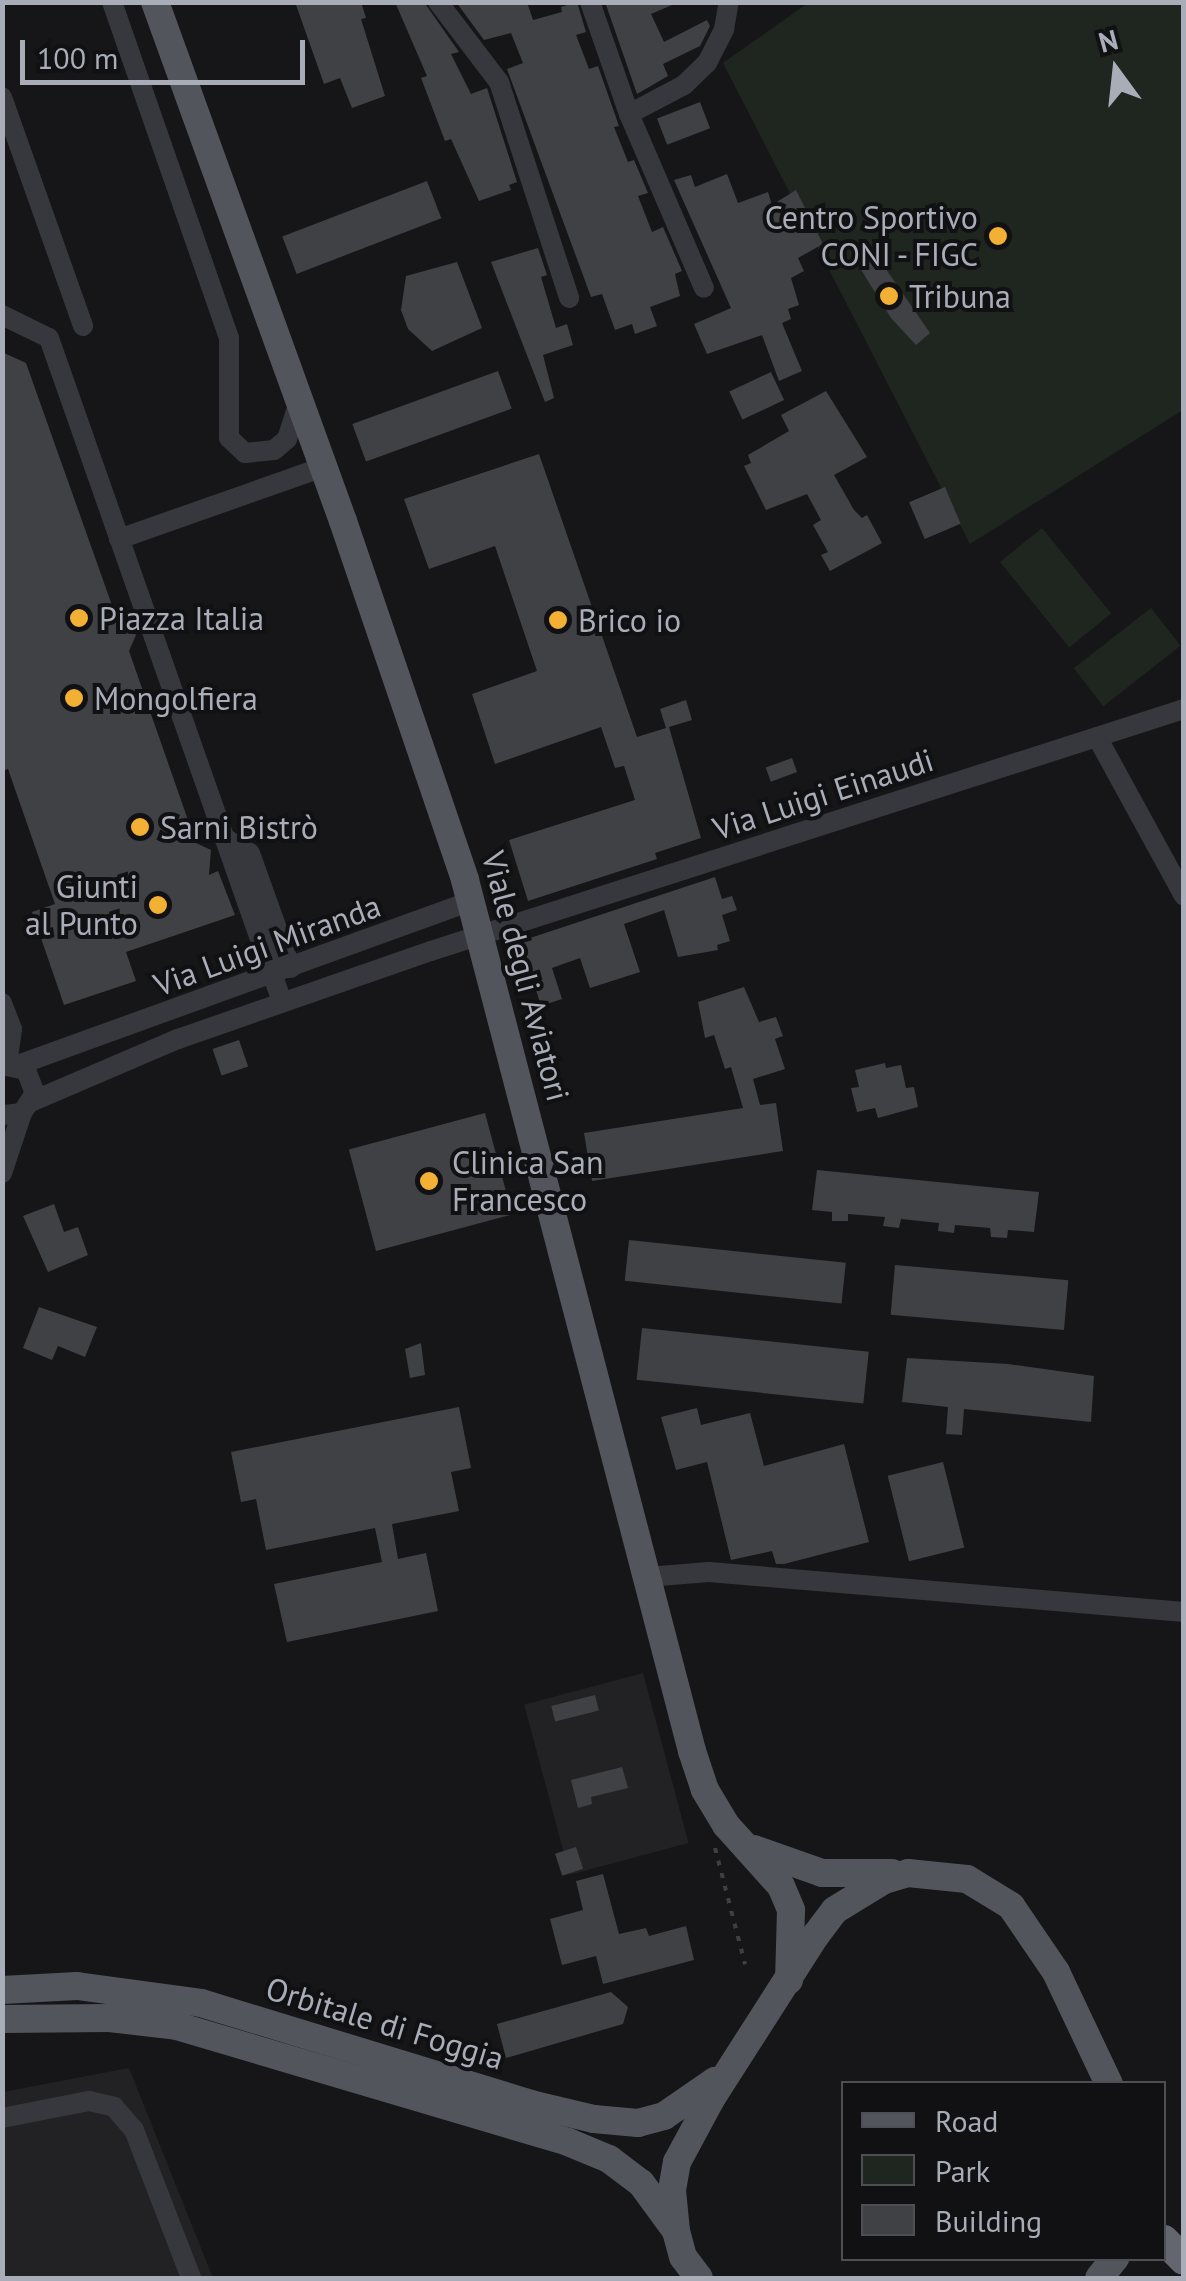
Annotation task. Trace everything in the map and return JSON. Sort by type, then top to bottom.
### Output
[{"type":"highway","points":[[1166,2242],[1184,2260]]},
{"type":"main road","name":"Viale degli Aviatori","points":[[155,2],[323,467],[472,901],[646,1577],[705,1790],[726,1825],[781,1886],[791,1910],[789,1980]]},
{"type":"main road","points":[[748,1846],[822,1872],[967,1878],[1011,1906],[1056,1972],[1108,2081]]},
{"type":"main road","points":[[698,2278],[683,2257],[676,2231],[672,2190],[677,2162],[732,2068],[835,1910],[862,1891],[908,1873]]},
{"type":"main road","name":"Orbitale di Foggia","points":[[2,1990],[77,1986],[200,2004],[530,2104],[594,2119],[638,2123],[664,2116],[732,2068]]},
{"type":"main road","name":"Orbitale di Foggia","points":[[2,2019],[109,2018],[176,2026],[568,2142],[609,2159],[641,2183],[676,2231]]},
{"type":"street","points":[[112,2],[229,338],[225,425],[235,447],[245,453],[274,450],[286,439],[299,402]]},
{"type":"street","points":[[438,2],[499,82],[569,298]]},
{"type":"street","points":[[590,2],[628,114],[704,288]]},
{"type":"street","points":[[628,114],[684,85],[707,63],[724,30],[729,2]]},
{"type":"street","points":[[2,97],[83,326]]},
{"type":"street","points":[[2,315],[49,338],[223,837],[250,854],[281,971],[282,1002]]},
{"type":"street","points":[[119,539],[323,467]]},
{"type":"street","name":"Via Luigi Einaudi","points":[[481,934],[1184,708]]},
{"type":"street","points":[[1096,736],[1184,896]]},
{"type":"street","name":"Via Luigi Miranda","points":[[9,1065],[83,1044],[472,901]]},
{"type":"street","name":"Via Luigi Miranda","points":[[19,1110],[95,1073],[282,1002],[481,934]]},
{"type":"street","points":[[2,1003],[12,1030],[9,1065],[32,1076],[2,1173]]},
{"type":"street","points":[[83,1044],[95,1073]]},
{"type":"street","points":[[646,1577],[708,1572],[1184,1612]]},
{"type":"street","points":[[2,2118],[89,2102],[114,2108],[134,2130],[190,2278]]},
{"type":"shaded area","points":[[643,1673],[689,1843],[570,1875],[524,1705]]},
{"type":"shaded area","points":[[129,2068],[213,2278],[3,2278],[3,2092]]},
{"type":"green space","name":"Centro Sportivo CONI - FIGC","points":[[808,3],[1183,3],[1183,410],[970,544],[723,63]]},
{"type":"green space","points":[[1042,528],[1111,613],[1069,647],[1000,562]]},
{"type":"green space","points":[[1151,608],[1181,646],[1103,706],[1074,668]]},
{"type":"building","points":[[295,2],[361,2],[366,18],[361,19],[385,96],[352,108],[340,78],[324,84]]},
{"type":"building","points":[[395,2],[424,2],[459,52],[451,54],[471,94],[487,88],[517,182],[509,185],[511,190],[479,201],[451,139],[445,141],[421,78],[427,76]]},
{"type":"building","points":[[456,2],[527,2],[533,20],[562,12],[561,7],[577,2],[586,32],[576,35],[589,69],[598,66],[619,126],[614,127],[628,162],[634,160],[648,193],[638,196],[652,232],[663,227],[682,271],[675,274],[680,296],[650,307],[657,326],[635,334],[632,324],[615,330],[602,294],[591,297],[507,69],[523,63],[511,33],[484,40]]},
{"type":"building","points":[[605,2],[679,2],[651,14],[664,42],[707,20],[710,26],[700,46],[663,64],[668,76],[637,94]]},
{"type":"building","points":[[700,102],[710,128],[667,145],[657,118]]},
{"type":"building","points":[[727,174],[738,203],[768,192],[772,205],[796,190],[823,244],[798,258],[804,271],[791,278],[799,305],[788,309],[791,319],[782,323],[802,371],[779,381],[762,335],[707,354],[694,324],[731,308],[674,180],[691,175],[695,187]]},
{"type":"building","points":[[427,181],[441,218],[297,274],[282,237]]},
{"type":"building","name":"Tribuna","points":[[868,243],[930,333],[916,345],[891,318],[850,252]]},
{"type":"building","points":[[538,248],[547,275],[541,277],[556,328],[567,324],[573,345],[543,355],[554,398],[545,402],[491,262]]},
{"type":"building","points":[[457,262],[482,328],[432,351],[408,329],[401,310],[406,276]]},
{"type":"building","name":"Mongolfiera","points":[[2,352],[26,363],[119,625],[131,627],[136,635],[129,651],[196,843],[211,850],[209,875],[218,871],[235,915],[126,952],[136,981],[64,1005],[32,912],[55,904],[8,769],[2,771]]},
{"type":"building","points":[[498,371],[512,409],[366,462],[352,424]]},
{"type":"building","points":[[771,372],[784,400],[742,420],[729,391]]},
{"type":"building","points":[[826,391],[867,457],[834,475],[854,510],[862,518],[867,515],[882,543],[830,571],[821,555],[828,552],[813,525],[821,520],[807,494],[766,510],[744,466],[751,463],[748,455],[789,431],[781,415]]},
{"type":"building","name":"Brico io","points":[[539,454],[637,737],[666,728],[660,709],[686,700],[692,720],[669,727],[701,838],[655,853],[657,859],[528,901],[509,840],[635,800],[624,766],[615,768],[601,727],[495,764],[472,694],[537,671],[495,546],[429,569],[404,499]]},
{"type":"building","points":[[945,487],[961,524],[925,539],[909,502]]},
{"type":"building","points":[[792,758],[797,772],[771,782],[766,768]]},
{"type":"building","points":[[715,877],[722,899],[732,896],[737,910],[722,915],[730,941],[717,945],[718,950],[678,957],[664,910],[624,924],[640,972],[590,988],[580,958],[552,968],[562,999],[541,1006],[521,941]]},
{"type":"building","points":[[744,987],[759,1022],[776,1017],[783,1036],[775,1039],[785,1069],[753,1079],[760,1105],[776,1103],[783,1151],[592,1181],[584,1133],[743,1108],[731,1067],[725,1069],[714,1035],[705,1038],[698,1002]]},
{"type":"building","points":[[239,1040],[248,1066],[222,1076],[213,1049]]},
{"type":"building","points":[[885,1063],[886,1068],[901,1065],[906,1088],[914,1087],[918,1107],[878,1118],[875,1108],[857,1112],[851,1088],[859,1087],[855,1070]]},
{"type":"building","name":"Clinica San Francesco","points":[[485,1113],[512,1214],[376,1251],[349,1149]]},
{"type":"building","points":[[817,1170],[1039,1192],[1034,1232],[1008,1230],[1007,1238],[991,1237],[990,1228],[955,1225],[954,1233],[938,1231],[939,1223],[901,1219],[899,1228],[883,1226],[885,1217],[848,1214],[848,1221],[832,1221],[832,1212],[812,1210]]},
{"type":"building","points":[[54,1204],[64,1232],[78,1227],[88,1255],[48,1272],[23,1216]]},
{"type":"building","points":[[629,1240],[846,1263],[842,1304],[625,1281]]},
{"type":"building","points":[[895,1265],[1068,1280],[1064,1330],[891,1315]]},
{"type":"building","points":[[39,1307],[97,1327],[85,1357],[58,1346],[52,1360],[23,1348]]},
{"type":"building","points":[[642,1328],[869,1352],[863,1404],[637,1380]]},
{"type":"building","points":[[421,1343],[425,1375],[410,1378],[405,1349]]},
{"type":"building","points":[[907,1358],[1008,1364],[1094,1376],[1091,1422],[964,1409],[962,1435],[946,1434],[948,1407],[902,1402]]},
{"type":"building","points":[[459,1407],[471,1468],[451,1472],[459,1511],[392,1524],[398,1559],[426,1553],[438,1611],[287,1642],[274,1584],[382,1562],[375,1528],[266,1550],[256,1499],[241,1502],[231,1452]]},
{"type":"building","points":[[697,1408],[701,1425],[750,1413],[764,1466],[844,1444],[869,1542],[784,1564],[776,1564],[772,1551],[731,1560],[707,1462],[676,1470],[661,1417]]},
{"type":"building","points":[[943,1462],[964,1547],[909,1561],[888,1476]]},
{"type":"building","points":[[595,1695],[599,1711],[555,1721],[551,1706]]},
{"type":"building","points":[[622,1767],[628,1788],[591,1797],[592,1804],[578,1808],[571,1780]]},
{"type":"building","points":[[576,1847],[583,1869],[562,1876],[555,1854]]},
{"type":"building","points":[[603,1874],[619,1934],[646,1928],[649,1936],[686,1926],[694,1960],[603,1984],[596,1956],[562,1965],[550,1919],[583,1910],[576,1881]]},
{"type":"building","points":[[611,1992],[628,2007],[623,2024],[506,2058],[497,2024]]},
{"type":"place","name":"Centro Sportivo CONI - FIGC","points":[[998,236]]},
{"type":"place","name":"Tribuna","points":[[889,296]]},
{"type":"place","name":"Piazza Italia","points":[[79,618]]},
{"type":"place","name":"Brico io","points":[[558,620]]},
{"type":"place","name":"Mongolfiera","points":[[74,698]]},
{"type":"place","name":"Sarni Bistrò","points":[[140,827]]},
{"type":"place","name":"Giunti al Punto","points":[[158,905]]},
{"type":"place","name":"Clinica San Francesco","points":[[429,1181]]}]
